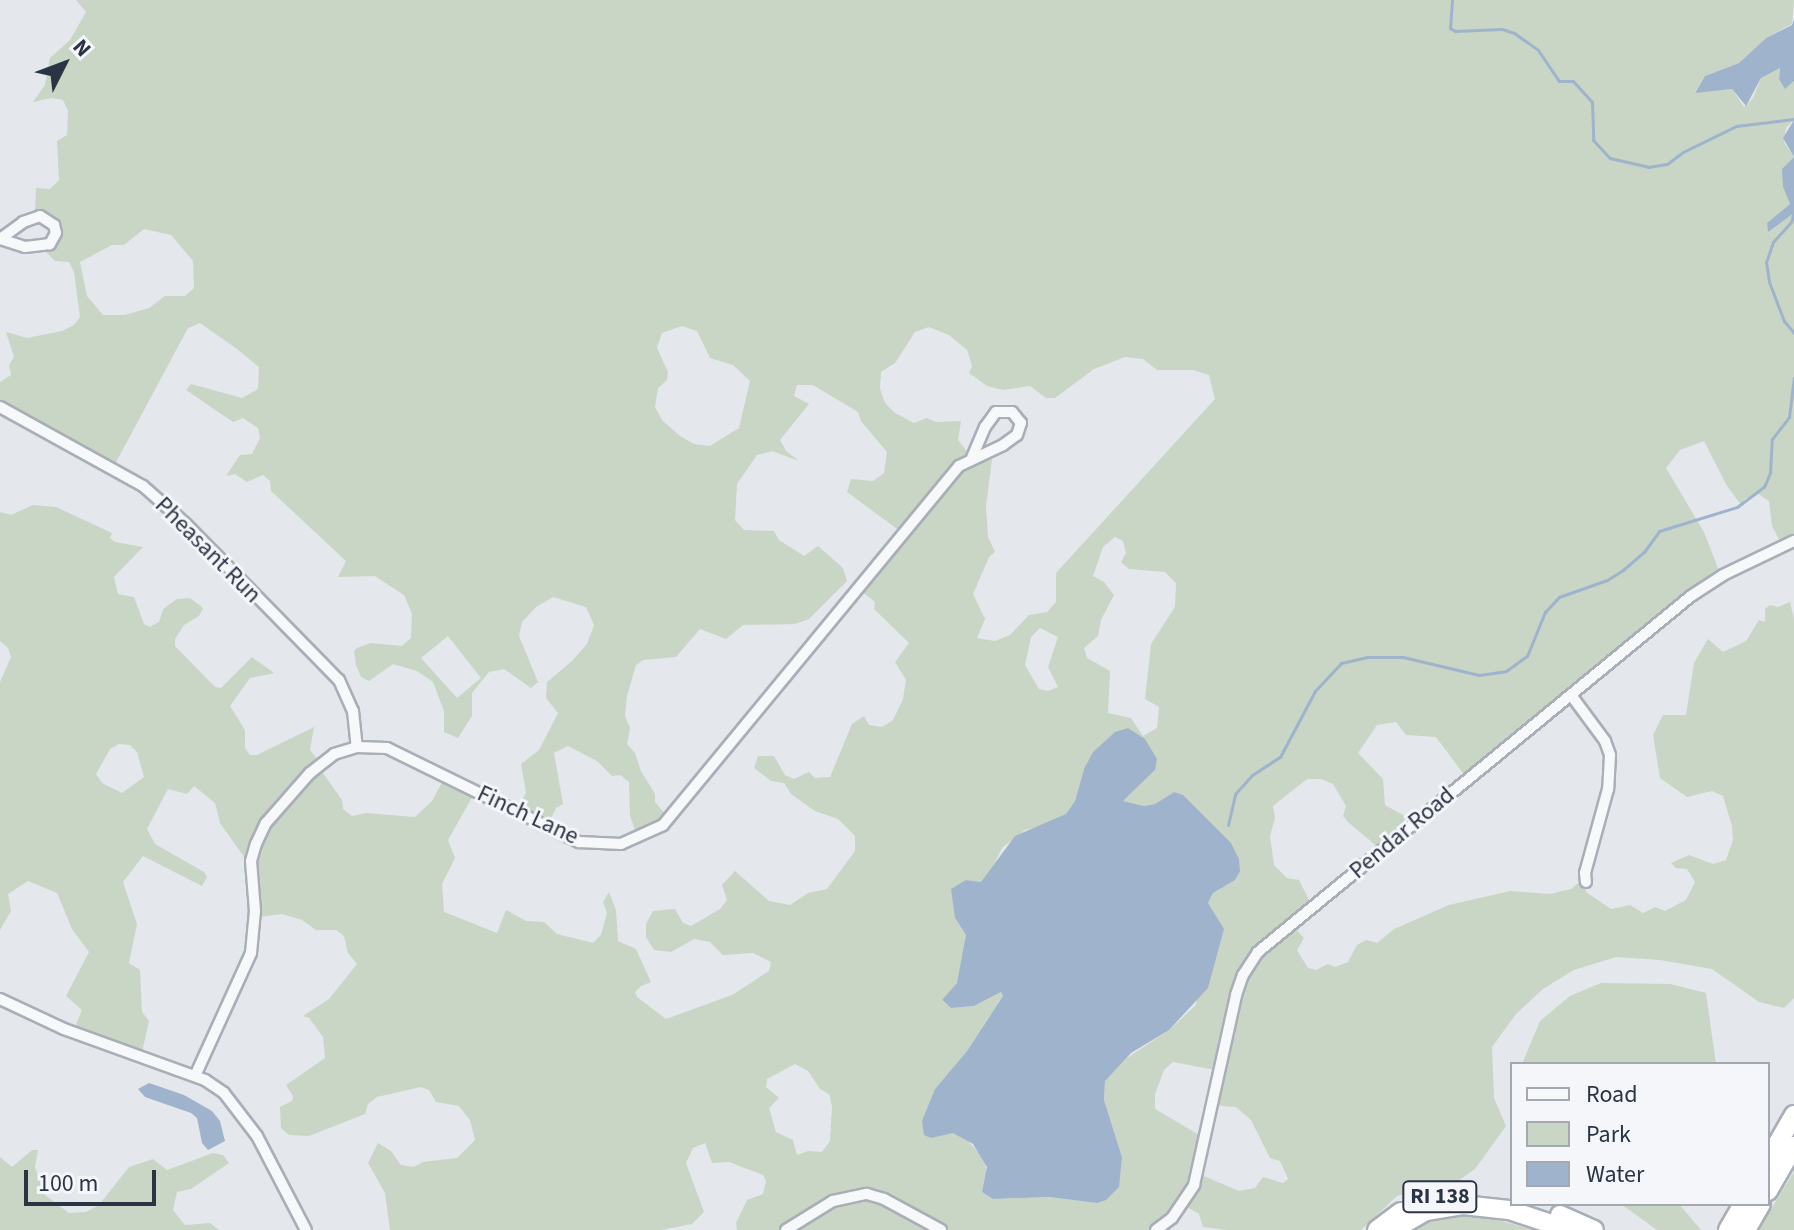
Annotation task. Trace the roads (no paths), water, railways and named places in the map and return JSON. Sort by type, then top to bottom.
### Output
[{"type":"highway","points":[[1770,1157],[1794,1115]]},
{"type":"highway","points":[[1770,1188],[1794,1146]]},
{"type":"highway","points":[[1770,1195],[1794,1162]]},
{"type":"highway","name":"RI 138","points":[[1377,1230],[1403,1210],[1430,1198],[1464,1195],[1510,1200]]},
{"type":"highway","points":[[1393,1230],[1426,1211],[1463,1205],[1509,1210],[1570,1230]]},
{"type":"highway","points":[[1532,1206],[1594,1230]]},
{"type":"highway","points":[[1728,1230],[1742,1206]]},
{"type":"highway","points":[[1748,1227],[1761,1206]]},
{"type":"street","points":[[40,216],[54,225],[56,233],[50,244],[35,248],[0,239],[23,222],[40,216]]},
{"type":"street","name":"Pheasant Run","points":[[0,407],[143,486],[186,524],[339,680],[353,711],[357,747]]},
{"type":"street","name":"Finch Lane","points":[[357,747],[387,748],[579,842],[621,844],[663,825],[959,466],[971,460],[1017,435],[1021,423],[1012,412],[996,412],[985,427],[971,460]]},
{"type":"street","name":"Pendar Road","points":[[1156,1230],[1172,1218],[1194,1185],[1226,1031],[1250,961],[1710,583],[1794,541]]},
{"type":"street","points":[[1571,695],[1605,741],[1610,755],[1608,789],[1585,873],[1586,882]]},
{"type":"street","points":[[195,1076],[251,953],[255,911],[251,861],[261,833],[310,773],[334,754],[357,747]]},
{"type":"street","points":[[0,999],[64,1029],[195,1076],[224,1093],[242,1113],[306,1230]]},
{"type":"street","points":[[786,1230],[833,1201],[867,1194],[884,1199],[941,1230]]},
{"type":"water","points":[[1794,19],[1794,81],[1785,89],[1779,79],[1780,68],[1761,78],[1746,106],[1732,89],[1695,93],[1705,76],[1739,63],[1766,38],[1792,25]]},
{"type":"water","points":[[1794,120],[1794,157],[1783,138]]},
{"type":"water","points":[[1794,157],[1794,213],[1768,232],[1767,223],[1790,204],[1783,187],[1782,169]]},
{"type":"water","points":[[1128,728],[1145,739],[1157,759],[1155,770],[1123,801],[1144,806],[1155,804],[1174,792],[1183,795],[1231,843],[1239,859],[1240,871],[1235,880],[1213,893],[1208,903],[1224,929],[1208,988],[1169,1030],[1131,1053],[1105,1081],[1104,1100],[1122,1157],[1119,1187],[1106,1200],[1097,1203],[1049,1197],[993,1199],[982,1192],[987,1167],[973,1144],[953,1133],[931,1138],[924,1135],[922,1121],[935,1089],[967,1051],[1003,996],[1001,992],[974,1006],[951,1008],[942,1000],[957,983],[966,935],[955,918],[951,889],[966,880],[981,882],[1015,836],[1066,814],[1075,801],[1084,769],[1093,752],[1115,732]]},
{"type":"water","points":[[149,1083],[184,1095],[212,1111],[220,1121],[225,1141],[208,1150],[202,1143],[197,1118],[145,1097],[138,1089]]},
{"type":"waterway","points":[[1452,0],[1450,28],[1455,31],[1502,29],[1514,33],[1538,50],[1559,81],[1573,81],[1592,102],[1593,140],[1610,158],[1648,167],[1667,164],[1683,152],[1736,126],[1794,119]]},
{"type":"waterway","points":[[1794,211],[1791,222],[1773,242],[1766,262],[1769,282],[1784,321],[1794,333]]},
{"type":"waterway","points":[[1228,825],[1235,794],[1252,775],[1280,757],[1315,691],[1341,663],[1367,657],[1403,657],[1479,675],[1506,671],[1527,656],[1545,612],[1559,597],[1607,580],[1623,570],[1644,552],[1659,531],[1737,507],[1764,487],[1770,473],[1772,439],[1789,417],[1794,378]]}]
